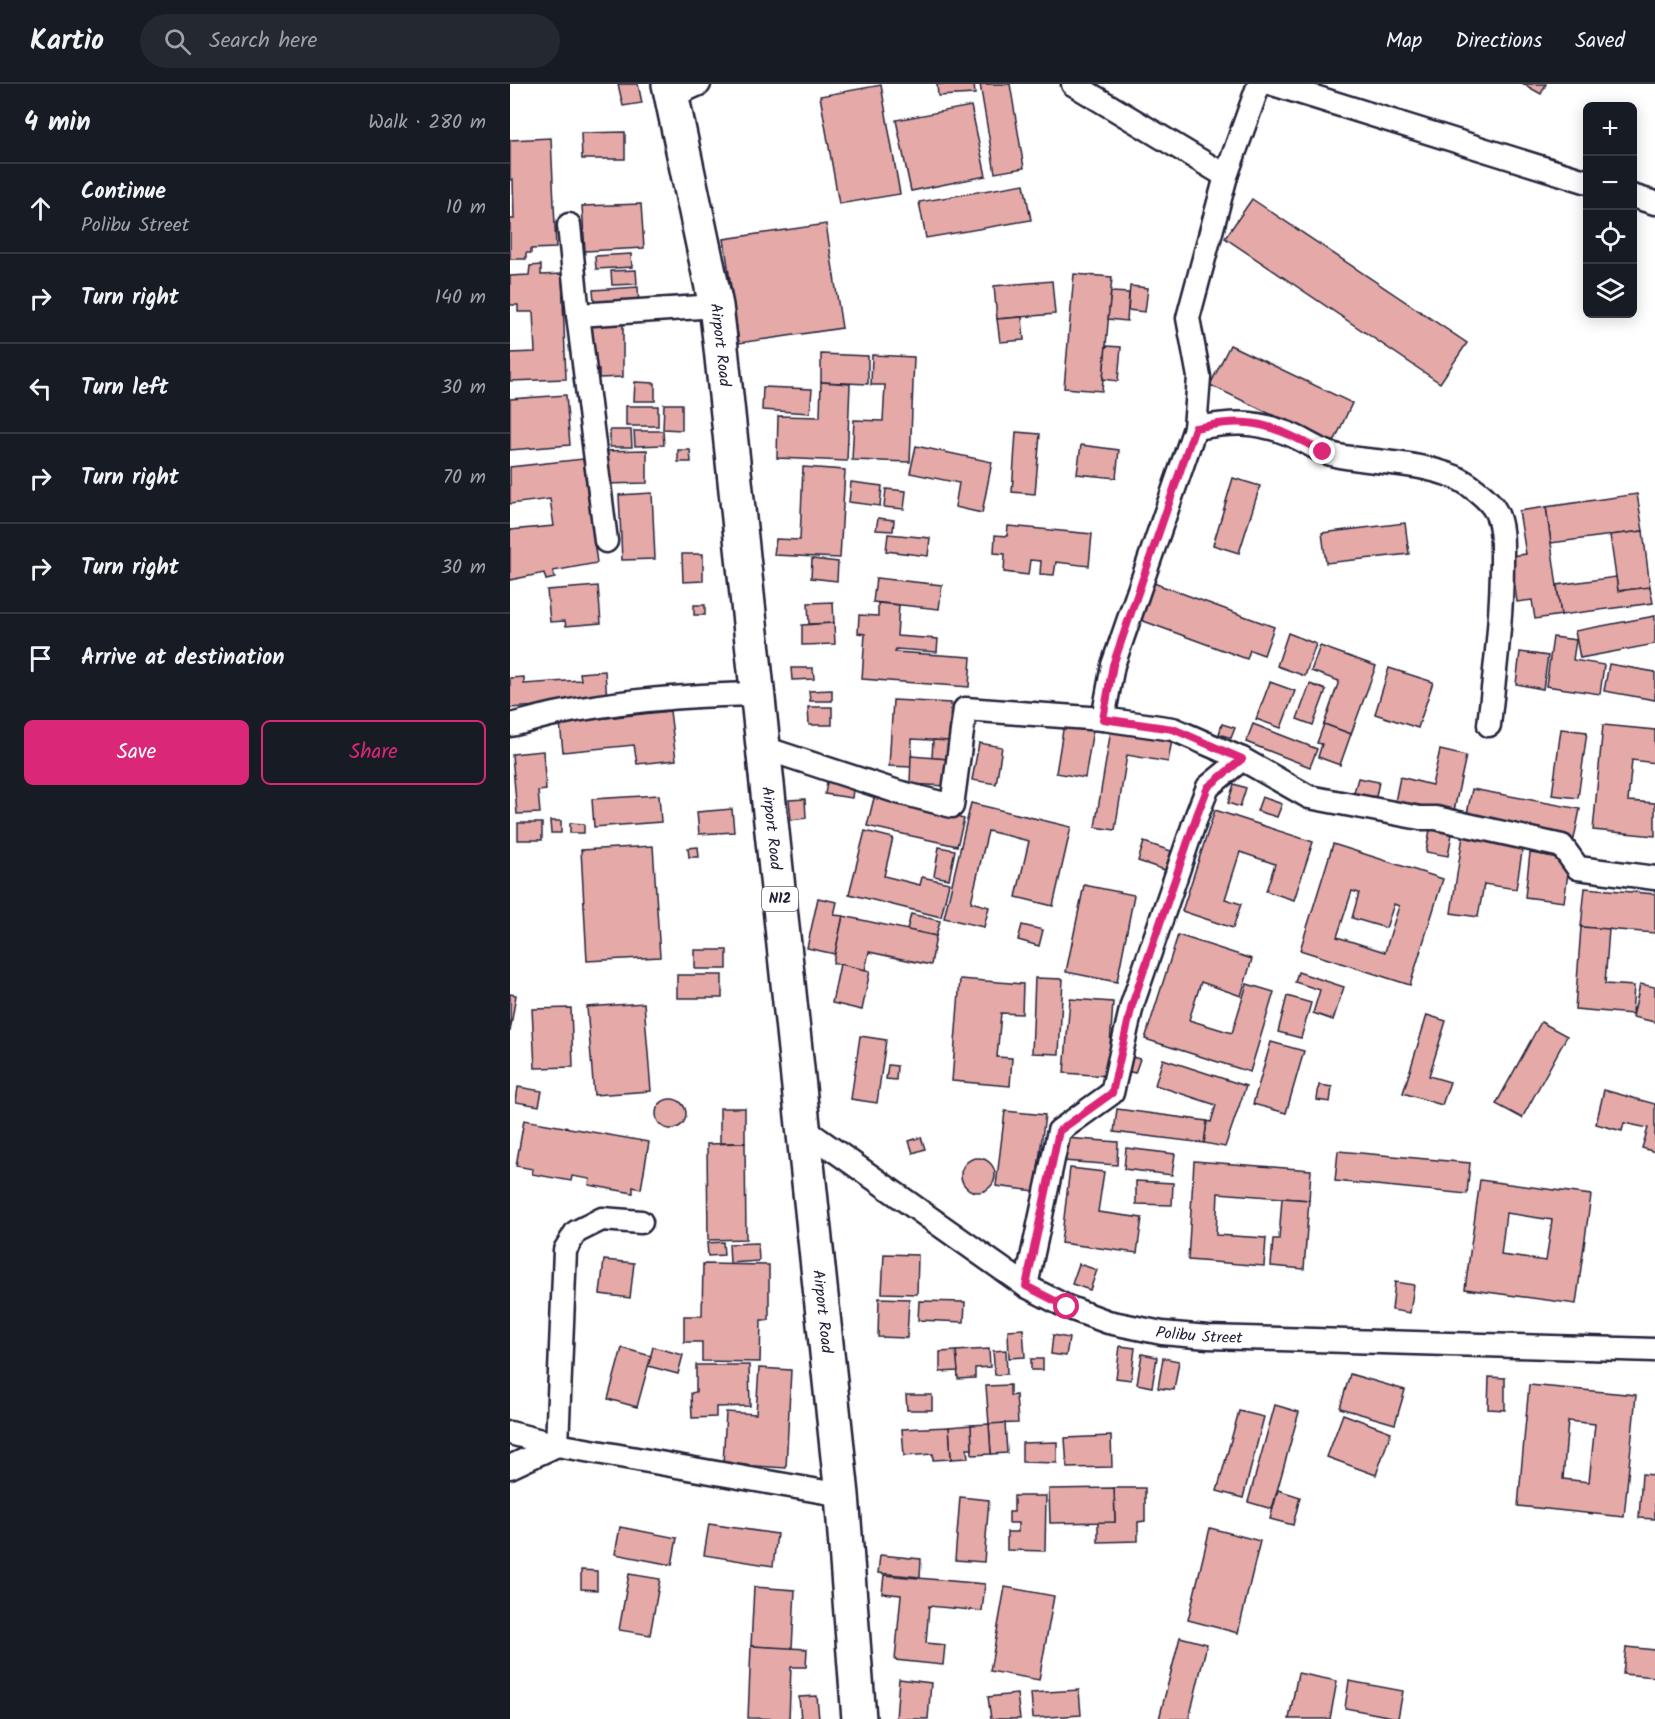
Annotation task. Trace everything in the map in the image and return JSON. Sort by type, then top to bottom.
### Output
[{"type":"highway","name":"Airport Road","points":[[680,88],[716,306],[842,1495],[859,1719]]},
{"type":"street","points":[[1073,84],[1226,176]]},
{"type":"street","points":[[1103,719],[1113,665],[1195,428],[1199,377],[1188,318],[1226,176],[1259,84]]},
{"type":"street","points":[[1273,84],[1583,181]]},
{"type":"street","points":[[1637,198],[1655,203]]},
{"type":"street","points":[[568,225],[606,541]]},
{"type":"street","points":[[578,315],[716,306]]},
{"type":"street","points":[[1195,428],[1226,423],[1249,423],[1290,434],[1323,452],[1365,461],[1425,466],[1457,478],[1483,496],[1496,511],[1502,534],[1501,615],[1489,725]]},
{"type":"street","points":[[510,725],[555,714],[624,703],[709,695],[758,694]]},
{"type":"street","points":[[764,748],[898,792],[952,806],[965,709],[1103,719],[1173,729],[1242,759],[1309,797],[1420,818],[1436,818],[1562,846],[1578,868],[1655,878]]},
{"type":"street","points":[[1026,1286],[1059,1131],[1112,1093],[1132,1005],[1197,815],[1208,787],[1242,759]]},
{"type":"street","name":"Polibu Street","points":[[804,1129],[1026,1286],[1067,1307],[1108,1322],[1162,1333],[1208,1337],[1655,1350]]},
{"type":"street","points":[[557,1445],[565,1250],[576,1232],[602,1219],[641,1222]]},
{"type":"street","points":[[510,1433],[557,1445],[842,1495]]},
{"type":"street","points":[[510,1467],[557,1445]]},
{"type":"building","points":[[618,84],[638,84],[642,103],[623,106]]},
{"type":"building","points":[[937,84],[974,84],[975,94],[938,96]]},
{"type":"building","points":[[980,84],[1010,84],[1024,168],[995,173]]},
{"type":"building","points":[[1523,84],[1546,84],[1541,94]]},
{"type":"building","points":[[881,85],[900,194],[839,204],[820,96]]},
{"type":"building","points":[[971,106],[986,176],[911,191],[896,120]]},
{"type":"building","points":[[625,132],[625,159],[582,159],[581,133]]},
{"type":"building","points":[[551,138],[556,248],[531,249],[531,253],[526,253],[526,259],[510,259],[510,219],[514,219],[513,179],[510,180],[510,140]]},
{"type":"building","points":[[1024,184],[1031,220],[926,238],[919,202]]},
{"type":"building","points":[[1252,199],[1467,343],[1440,383],[1225,238]]},
{"type":"building","points":[[641,204],[644,248],[585,251],[582,206]]},
{"type":"building","points":[[826,224],[842,328],[739,343],[724,239]]},
{"type":"building","points":[[631,254],[632,267],[596,269],[595,256]]},
{"type":"building","points":[[541,265],[541,275],[562,274],[566,379],[510,381],[510,353],[535,352],[533,312],[518,312],[518,305],[510,305],[510,276],[529,275],[530,266]]},
{"type":"building","points":[[636,270],[637,284],[612,285],[611,271]]},
{"type":"building","points":[[1074,274],[1112,277],[1102,391],[1064,388]]},
{"type":"building","points":[[1052,281],[1055,314],[997,319],[994,286]]},
{"type":"building","points":[[1130,286],[1148,288],[1145,312],[1128,310]]},
{"type":"building","points":[[638,287],[639,307],[595,310],[593,290]]},
{"type":"building","points":[[1111,292],[1129,293],[1127,321],[1108,319]]},
{"type":"building","points":[[1022,317],[1024,340],[1000,342],[997,319]]},
{"type":"building","points":[[587,324],[623,324],[623,377],[599,378],[599,369],[587,369]]},
{"type":"building","points":[[1230,345],[1352,403],[1333,444],[1210,385]]},
{"type":"building","points":[[1106,346],[1121,347],[1118,381],[1103,379]]},
{"type":"building","points":[[821,354],[868,356],[868,384],[821,382]]},
{"type":"building","points":[[872,355],[914,357],[910,462],[852,460],[854,420],[883,421],[885,385],[871,385]]},
{"type":"building","points":[[635,382],[655,383],[655,401],[634,401]]},
{"type":"building","points":[[821,382],[850,384],[847,461],[777,458],[778,416],[820,417]]},
{"type":"building","points":[[763,387],[812,389],[810,413],[762,410]]},
{"type":"building","points":[[566,395],[570,445],[510,450],[510,399]]},
{"type":"building","points":[[664,404],[682,404],[682,430],[663,429]]},
{"type":"building","points":[[626,406],[658,406],[658,426],[626,426]]},
{"type":"building","points":[[610,430],[631,430],[632,447],[610,447]]},
{"type":"building","points":[[634,431],[663,431],[664,445],[635,446]]},
{"type":"building","points":[[1016,432],[1040,434],[1035,494],[1012,492]]},
{"type":"building","points":[[1081,445],[1119,450],[1116,478],[1077,474]]},
{"type":"building","points":[[916,446],[992,462],[982,513],[955,507],[959,483],[910,473]]},
{"type":"building","points":[[647,450],[647,483],[603,484],[602,451]]},
{"type":"building","points":[[678,450],[690,450],[691,462],[678,462]]},
{"type":"building","points":[[583,459],[597,563],[553,571],[555,578],[546,580],[544,573],[510,580],[510,530],[554,526],[550,499],[510,504],[510,467]]},
{"type":"building","points":[[803,467],[845,470],[840,558],[774,555],[776,539],[800,540]]},
{"type":"building","points":[[1233,478],[1260,486],[1239,553],[1213,545]]},
{"type":"building","points":[[851,482],[882,486],[880,506],[849,502]]},
{"type":"building","points":[[886,489],[906,491],[904,509],[884,507]]},
{"type":"building","points":[[652,493],[655,559],[622,560],[619,495]]},
{"type":"building","points":[[1637,494],[1643,531],[1551,543],[1546,507]]},
{"type":"building","points":[[1546,507],[1561,615],[1535,619],[1532,600],[1517,602],[1511,556],[1526,554],[1519,511]]},
{"type":"building","points":[[878,518],[894,520],[893,531],[876,530]]},
{"type":"building","points":[[1405,523],[1409,554],[1326,563],[1322,533]]},
{"type":"building","points":[[1008,526],[1092,534],[1089,566],[1056,562],[1054,575],[1040,574],[1041,561],[1030,560],[1028,575],[1004,572],[1005,554],[994,553],[995,535],[1007,536]]},
{"type":"building","points":[[1643,531],[1650,587],[1618,591],[1610,535]]},
{"type":"building","points":[[888,534],[930,538],[928,556],[886,551]]},
{"type":"building","points":[[682,554],[703,554],[703,581],[683,582]]},
{"type":"building","points":[[812,559],[838,562],[837,581],[811,578]]},
{"type":"building","points":[[1616,577],[1618,591],[1650,587],[1653,603],[1561,615],[1557,585]]},
{"type":"building","points":[[876,578],[942,585],[939,609],[873,602]]},
{"type":"building","points":[[1151,582],[1274,627],[1264,655],[1250,650],[1247,659],[1138,619]]},
{"type":"building","points":[[598,586],[601,623],[566,626],[565,621],[550,622],[547,590]]},
{"type":"building","points":[[833,602],[834,623],[809,624],[808,603]]},
{"type":"building","points":[[878,603],[899,605],[897,636],[938,639],[937,652],[896,649],[895,652],[971,657],[969,687],[862,679],[865,634],[858,633],[859,615],[878,616]]},
{"type":"building","points":[[694,605],[705,605],[705,615],[694,615]]},
{"type":"building","points":[[1655,616],[1655,644],[1580,658],[1575,631]]},
{"type":"building","points":[[834,623],[835,644],[802,645],[802,625]]},
{"type":"building","points":[[1288,633],[1316,644],[1305,676],[1277,666]]},
{"type":"building","points":[[1553,637],[1576,640],[1573,660],[1604,665],[1600,694],[1546,686]]},
{"type":"building","points":[[1320,646],[1376,666],[1351,734],[1324,724],[1339,681],[1311,671]]},
{"type":"building","points":[[1520,652],[1548,656],[1543,689],[1516,684]]},
{"type":"building","points":[[1609,664],[1655,672],[1655,700],[1604,691]]},
{"type":"building","points":[[791,668],[813,668],[814,679],[792,680]]},
{"type":"building","points":[[1389,668],[1433,682],[1418,728],[1375,714]]},
{"type":"building","points":[[605,671],[607,701],[510,708],[510,678],[524,677],[524,684],[581,680],[580,673]]},
{"type":"building","points":[[1270,682],[1295,691],[1281,728],[1256,719]]},
{"type":"building","points":[[1310,684],[1326,690],[1313,725],[1297,719]]},
{"type":"building","points":[[832,690],[832,701],[810,701],[809,691]]},
{"type":"building","points":[[893,700],[951,703],[949,741],[912,739],[911,767],[889,766]]},
{"type":"building","points":[[808,707],[832,707],[832,725],[809,725]]},
{"type":"building","points":[[670,711],[676,760],[637,764],[634,745],[563,752],[560,723]]},
{"type":"building","points":[[1064,724],[1093,729],[1085,778],[1056,773]]},
{"type":"building","points":[[1222,724],[1235,728],[1231,738],[1219,734]]},
{"type":"building","points":[[1253,724],[1317,749],[1310,767],[1246,742]]},
{"type":"building","points":[[1324,724],[1351,734],[1340,765],[1318,757],[1322,744],[1317,743]]},
{"type":"building","points":[[1603,725],[1655,730],[1655,763],[1632,760],[1628,801],[1655,803],[1655,836],[1593,830]]},
{"type":"building","points":[[1561,729],[1587,732],[1578,798],[1552,795]]},
{"type":"building","points":[[1111,730],[1172,740],[1168,762],[1127,755],[1115,830],[1095,827]]},
{"type":"building","points":[[933,740],[949,741],[948,759],[932,758]]},
{"type":"building","points":[[979,743],[1002,747],[996,784],[972,780]]},
{"type":"building","points":[[1440,750],[1466,756],[1453,815],[1395,802],[1400,777],[1432,785]]},
{"type":"building","points":[[543,751],[546,790],[538,791],[540,813],[517,814],[512,754]]},
{"type":"building","points":[[911,756],[948,759],[947,786],[910,784]]},
{"type":"building","points":[[828,776],[854,780],[852,798],[825,794]]},
{"type":"building","points":[[1358,778],[1379,782],[1375,801],[1353,796]]},
{"type":"building","points":[[1234,784],[1246,788],[1240,807],[1228,803]]},
{"type":"building","points":[[1472,789],[1580,809],[1574,839],[1466,819]]},
{"type":"building","points":[[659,795],[661,822],[594,827],[592,799]]},
{"type":"building","points":[[1262,797],[1282,804],[1277,817],[1257,811]]},
{"type":"building","points":[[874,798],[964,819],[957,846],[867,826]]},
{"type":"building","points":[[805,799],[806,818],[791,820],[789,800]]},
{"type":"building","points":[[971,803],[1071,827],[1053,906],[1016,897],[1029,841],[988,831],[971,902],[989,907],[984,927],[944,918]]},
{"type":"building","points":[[732,809],[734,832],[699,834],[697,812]]},
{"type":"building","points":[[1215,810],[1313,842],[1294,900],[1266,891],[1275,864],[1240,852],[1225,899],[1241,904],[1233,928],[1182,911]]},
{"type":"building","points":[[550,821],[561,821],[561,833],[551,833]]},
{"type":"building","points":[[518,823],[542,823],[542,840],[518,840]]},
{"type":"building","points":[[570,823],[584,824],[584,833],[570,833]]},
{"type":"building","points":[[1431,824],[1453,828],[1448,856],[1426,852]]},
{"type":"building","points":[[865,831],[893,838],[884,876],[920,885],[922,877],[949,883],[941,917],[849,894]]},
{"type":"building","points":[[1463,836],[1523,846],[1516,889],[1484,884],[1478,917],[1451,913]]},
{"type":"building","points":[[1144,842],[1171,851],[1165,870],[1138,861]]},
{"type":"building","points":[[1333,844],[1443,879],[1410,985],[1300,950]],"holes":[[[1352,891],[1359,893],[1352,918],[1386,928],[1394,904],[1399,906],[1385,952],[1337,937]]]},
{"type":"building","points":[[653,846],[660,957],[587,961],[581,850]]},
{"type":"building","points":[[698,847],[699,857],[689,857],[688,848]]},
{"type":"building","points":[[939,847],[955,850],[949,879],[934,876]]},
{"type":"building","points":[[1530,853],[1570,859],[1564,902],[1525,897]]},
{"type":"building","points":[[1084,885],[1134,895],[1117,982],[1066,972]]},
{"type":"building","points":[[1585,888],[1655,894],[1655,933],[1581,927]]},
{"type":"building","points":[[818,898],[837,902],[834,915],[843,916],[835,954],[807,948]]},
{"type":"building","points":[[911,914],[940,921],[936,936],[907,930]]},
{"type":"building","points":[[843,916],[936,936],[931,965],[869,952],[865,970],[833,963]]},
{"type":"building","points":[[1022,925],[1043,930],[1039,946],[1018,940]]},
{"type":"building","points":[[1581,927],[1609,929],[1605,984],[1634,986],[1632,1014],[1575,1009]]},
{"type":"building","points":[[1178,935],[1252,959],[1241,996],[1201,982],[1189,1020],[1232,1033],[1247,984],[1274,992],[1250,1072],[1145,1039]]},
{"type":"building","points":[[695,950],[727,950],[727,969],[695,969]]},
{"type":"building","points":[[840,964],[870,971],[862,1010],[832,1003]]},
{"type":"building","points":[[1298,972],[1344,987],[1333,1020],[1313,1013],[1320,990],[1295,982]]},
{"type":"building","points":[[677,975],[722,975],[722,998],[677,998]]},
{"type":"building","points":[[1035,978],[1063,979],[1059,1054],[1032,1053]]},
{"type":"building","points":[[960,979],[1023,984],[1022,1014],[1001,1013],[997,1057],[1012,1058],[1010,1086],[952,1081]]},
{"type":"building","points":[[1640,984],[1655,987],[1655,1022],[1633,1017]]},
{"type":"building","points":[[510,994],[516,995],[510,1032]]},
{"type":"building","points":[[1287,996],[1311,1003],[1301,1038],[1278,1032]]},
{"type":"building","points":[[1070,999],[1113,1002],[1108,1076],[1064,1073]]},
{"type":"building","points":[[644,1003],[651,1091],[594,1095],[587,1007]]},
{"type":"building","points":[[571,1008],[573,1067],[535,1068],[532,1009]]},
{"type":"building","points":[[1427,1015],[1446,1021],[1429,1076],[1450,1082],[1442,1105],[1403,1093]]},
{"type":"building","points":[[1541,1022],[1567,1036],[1522,1118],[1496,1104]]},
{"type":"building","points":[[860,1036],[886,1040],[877,1103],[851,1099]]},
{"type":"building","points":[[1271,1042],[1304,1051],[1286,1113],[1253,1104]]},
{"type":"building","points":[[1128,1056],[1140,1059],[1135,1073],[1123,1070]]},
{"type":"building","points":[[1163,1059],[1246,1086],[1225,1147],[1204,1143],[1207,1121],[1211,1122],[1216,1105],[1155,1085]]},
{"type":"building","points":[[888,1065],[897,1066],[896,1080],[886,1079]]},
{"type":"building","points":[[1319,1085],[1332,1087],[1330,1102],[1317,1100]]},
{"type":"building","points":[[518,1087],[542,1091],[539,1106],[516,1102]]},
{"type":"building","points":[[1604,1090],[1655,1104],[1655,1152],[1642,1148],[1648,1128],[1624,1123],[1622,1131],[1596,1124]]},
{"type":"building","points":[[671,1099],[682,1103],[686,1114],[682,1125],[671,1129],[660,1125],[656,1114],[660,1103]]},
{"type":"building","points":[[720,1108],[745,1108],[745,1143],[720,1143]]},
{"type":"building","points":[[1117,1109],[1207,1121],[1204,1143],[1114,1132]]},
{"type":"building","points":[[1005,1111],[1045,1115],[1035,1191],[996,1186]]},
{"type":"building","points":[[524,1120],[649,1142],[641,1189],[633,1187],[633,1193],[589,1185],[590,1179],[572,1176],[571,1181],[532,1174],[533,1169],[516,1166]]},
{"type":"building","points":[[921,1137],[925,1149],[913,1153],[909,1141]]},
{"type":"building","points":[[1065,1138],[1118,1142],[1117,1165],[1063,1161]]},
{"type":"building","points":[[745,1143],[746,1239],[708,1240],[707,1144]]},
{"type":"building","points":[[1126,1148],[1175,1154],[1172,1175],[1124,1169]]},
{"type":"building","points":[[1338,1151],[1470,1163],[1467,1194],[1335,1181]]},
{"type":"building","points":[[978,1158],[990,1163],[995,1175],[990,1187],[978,1192],[966,1187],[961,1175],[966,1163]]},
{"type":"building","points":[[1194,1161],[1311,1170],[1309,1200],[1218,1193],[1216,1235],[1266,1238],[1264,1266],[1188,1260]]},
{"type":"building","points":[[1070,1168],[1104,1172],[1098,1212],[1142,1218],[1137,1253],[1061,1243]]},
{"type":"building","points":[[1480,1180],[1591,1195],[1576,1304],[1465,1289]],"holes":[[[1506,1213],[1552,1220],[1546,1261],[1501,1255]]]},
{"type":"building","points":[[1136,1181],[1173,1183],[1172,1205],[1136,1204]]},
{"type":"building","points":[[1282,1198],[1309,1200],[1304,1269],[1271,1266],[1273,1239],[1279,1239]]},
{"type":"building","points":[[723,1242],[724,1255],[708,1256],[707,1243]]},
{"type":"building","points":[[758,1243],[759,1261],[730,1263],[729,1244]]},
{"type":"building","points":[[884,1254],[918,1255],[917,1294],[882,1293]]},
{"type":"building","points":[[604,1260],[634,1263],[630,1298],[600,1294]]},
{"type":"building","points":[[703,1264],[769,1265],[769,1320],[761,1320],[760,1362],[702,1361],[702,1342],[684,1342],[684,1316],[702,1316]]},
{"type":"building","points":[[1079,1264],[1097,1270],[1090,1290],[1072,1284]]},
{"type":"building","points":[[1395,1282],[1414,1285],[1410,1313],[1392,1310]]},
{"type":"building","points":[[879,1298],[909,1299],[907,1338],[878,1337]]},
{"type":"building","points":[[919,1301],[965,1302],[964,1322],[918,1320]]},
{"type":"building","points":[[1023,1329],[1025,1357],[1009,1358],[1008,1330]]},
{"type":"building","points":[[1053,1335],[1069,1338],[1066,1356],[1051,1354]]},
{"type":"building","points":[[1120,1346],[1135,1348],[1131,1380],[1116,1378]]},
{"type":"building","points":[[653,1347],[683,1355],[678,1374],[648,1366]]},
{"type":"building","points":[[622,1348],[651,1356],[637,1407],[608,1399]]},
{"type":"building","points":[[989,1349],[990,1367],[975,1368],[975,1378],[958,1379],[956,1351]]},
{"type":"building","points":[[1006,1350],[1007,1374],[995,1375],[993,1351]]},
{"type":"building","points":[[956,1351],[958,1371],[940,1372],[940,1352]]},
{"type":"building","points":[[1142,1354],[1157,1357],[1152,1387],[1137,1384]]},
{"type":"building","points":[[1163,1358],[1179,1361],[1174,1390],[1158,1388]]},
{"type":"building","points":[[1031,1359],[1043,1359],[1043,1370],[1031,1370]]},
{"type":"building","points":[[696,1365],[749,1365],[750,1406],[716,1407],[716,1417],[692,1418],[691,1393],[696,1392]]},
{"type":"building","points":[[759,1368],[791,1370],[786,1468],[723,1464],[726,1412],[756,1414]]},
{"type":"building","points":[[1350,1374],[1405,1390],[1395,1424],[1340,1408]]},
{"type":"building","points":[[1489,1377],[1505,1378],[1505,1410],[1488,1409]]},
{"type":"building","points":[[1010,1385],[1010,1396],[1016,1395],[1018,1423],[989,1424],[986,1386]]},
{"type":"building","points":[[1529,1385],[1636,1395],[1624,1517],[1518,1506]],"holes":[[[1568,1421],[1595,1424],[1589,1482],[1563,1479]]]},
{"type":"building","points":[[906,1395],[932,1395],[932,1410],[907,1410]]},
{"type":"building","points":[[1275,1405],[1299,1412],[1272,1509],[1248,1502]]},
{"type":"building","points":[[1239,1411],[1264,1417],[1243,1498],[1217,1491]]},
{"type":"building","points":[[1343,1414],[1391,1432],[1376,1475],[1327,1457]]},
{"type":"building","points":[[1005,1423],[1007,1453],[991,1454],[989,1424]]},
{"type":"building","points":[[989,1424],[991,1454],[972,1455],[971,1425]]},
{"type":"building","points":[[971,1425],[972,1449],[967,1449],[968,1458],[951,1459],[949,1427]]},
{"type":"building","points":[[949,1427],[951,1459],[933,1460],[933,1454],[904,1456],[902,1429]]},
{"type":"building","points":[[1111,1436],[1112,1467],[1067,1468],[1065,1438]]},
{"type":"building","points":[[1057,1442],[1057,1463],[1022,1462],[1022,1443]]},
{"type":"building","points":[[1642,1474],[1655,1475],[1655,1519],[1639,1518]]},
{"type":"building","points":[[1114,1488],[1145,1488],[1145,1521],[1138,1522],[1138,1541],[1098,1542],[1098,1522],[1115,1522]]},
{"type":"building","points":[[1114,1488],[1115,1522],[1050,1523],[1049,1489]]},
{"type":"building","points":[[1278,1490],[1300,1497],[1293,1525],[1270,1519]]},
{"type":"building","points":[[1014,1496],[1046,1496],[1045,1551],[1007,1550],[1007,1532],[1018,1532],[1018,1523],[1009,1523],[1009,1512],[1014,1512]]},
{"type":"building","points":[[960,1497],[989,1500],[984,1562],[955,1560]]},
{"type":"building","points":[[709,1524],[777,1534],[773,1566],[704,1555]]},
{"type":"building","points":[[620,1527],[677,1538],[672,1565],[615,1554]]},
{"type":"building","points":[[1210,1528],[1260,1541],[1238,1633],[1188,1620]]},
{"type":"building","points":[[880,1555],[921,1559],[920,1577],[878,1573]]},
{"type":"building","points":[[581,1570],[597,1571],[597,1590],[581,1589]]},
{"type":"building","points":[[629,1574],[660,1579],[650,1635],[619,1630]]},
{"type":"building","points":[[884,1575],[985,1584],[982,1611],[929,1606],[926,1643],[945,1645],[943,1665],[895,1660],[901,1595],[882,1593]]},
{"type":"building","points":[[754,1587],[795,1590],[792,1649],[751,1646]]},
{"type":"building","points":[[1005,1587],[1054,1596],[1039,1680],[990,1671]]},
{"type":"building","points":[[1180,1637],[1207,1644],[1189,1719],[1159,1719]]},
{"type":"building","points":[[751,1646],[807,1649],[806,1667],[791,1667],[789,1719],[748,1718]]},
{"type":"building","points":[[1626,1647],[1655,1650],[1655,1677],[1623,1674]]},
{"type":"building","points":[[1298,1673],[1337,1681],[1330,1719],[1289,1719]]},
{"type":"building","points":[[899,1679],[931,1683],[928,1719],[896,1719]]},
{"type":"building","points":[[1349,1681],[1403,1691],[1398,1718],[1345,1708]]},
{"type":"building","points":[[1079,1690],[1081,1715],[1033,1718],[1031,1693]]},
{"type":"building","points":[[1017,1694],[1020,1719],[991,1719],[988,1697]]},
{"type":"building","points":[[817,1696],[819,1719],[801,1719],[799,1697]]},
{"type":"route","points":[[1067,1307],[1026,1286],[1059,1131],[1092,1105],[1112,1093],[1132,1005],[1167,897],[1197,815],[1208,787],[1242,759],[1173,729],[1103,719],[1113,665],[1195,428],[1226,423],[1249,423],[1290,434],[1323,452]]}]
